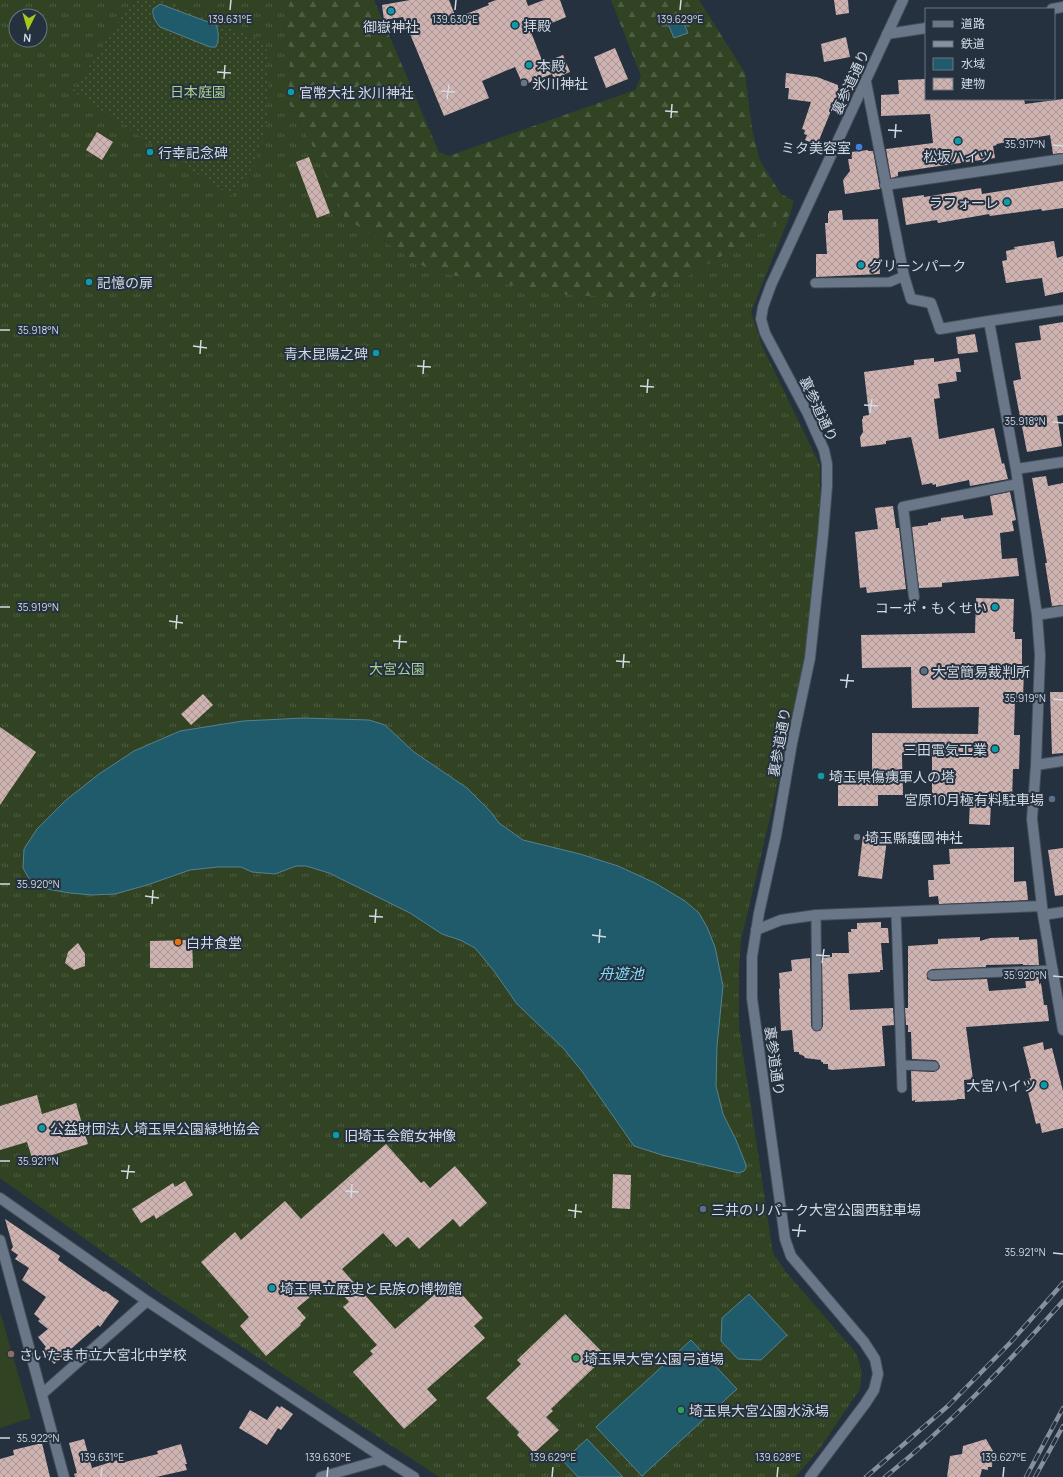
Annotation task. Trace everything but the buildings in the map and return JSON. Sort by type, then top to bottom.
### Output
[{"type":"street","name":"裏参道通り","points":[[810,1477],[865,1404],[874,1390],[878,1374],[875,1359],[864,1342],[791,1256],[785,1239],[752,998],[752,957],[756,930],[810,658],[824,535],[827,486],[827,464],[824,450],[808,414],[766,333],[761,319],[763,307],[771,285],[903,0]]},
{"type":"street","points":[[887,34],[925,28]]},
{"type":"street","points":[[866,82],[885,185],[904,276],[911,299],[931,303],[940,329],[1063,310]]},
{"type":"street","points":[[885,185],[1063,159]]},
{"type":"street","points":[[989,321],[1016,469],[1037,615],[1040,656],[1036,765],[1032,819],[1042,910],[1063,1030]]},
{"type":"street","points":[[1016,469],[1063,462]]},
{"type":"street","points":[[914,597],[903,507],[1018,484]]},
{"type":"street","points":[[1037,615],[1063,611]]},
{"type":"street","points":[[1036,765],[1063,761]]},
{"type":"street","points":[[756,930],[781,920],[816,914],[1042,910],[1063,912]]},
{"type":"street","points":[[0,1198],[147,1301],[414,1477]]},
{"type":"street","points":[[0,1240],[64,1477]]},
{"type":"street","points":[[42,1394],[147,1301]]},
{"type":"street","points":[[320,1477],[386,1459]]},
{"type":"lane","points":[[815,283],[890,282],[904,276]]},
{"type":"lane","points":[[896,912],[902,1088]]},
{"type":"lane","points":[[816,914],[817,1026]]},
{"type":"lane","points":[[932,975],[1053,970]]},
{"type":"lane","points":[[901,1065],[934,1066]]},
{"type":"green space","name":"大宮公園","points":[[0,0],[290,0],[284,26],[290,52],[288,101],[314,149],[650,299],[790,215],[751,312],[762,346],[820,465],[818,537],[805,658],[741,941],[739,968],[739,1027],[773,1253],[786,1272],[856,1353],[862,1372],[860,1389],[818,1451],[795,1477],[439,1477],[159,1292],[0,1178]]},
{"type":"green space","name":"日本庭園","points":[[133,0],[162,0],[266,43],[269,91],[267,124],[255,164],[233,197],[73,91]]},
{"type":"green space","points":[[290,0],[374,0],[439,152],[449,156],[635,90],[641,76],[611,0],[699,0],[745,73],[752,129],[760,161],[781,194],[794,201],[790,215],[650,299],[570,295],[433,272],[345,218],[314,149],[288,101],[290,52],[284,26]]},
{"type":"green space","points":[[0,1312],[31,1418],[0,1428]]},
{"type":"water","points":[[160,4],[216,25],[218,30],[218,42],[216,47],[210,47],[160,27],[153,14],[153,9]]},
{"type":"water","points":[[682,19],[688,33],[674,38],[668,24]]},
{"type":"water","name":"舟遊池","points":[[304,718],[369,720],[385,725],[414,752],[467,788],[490,811],[499,823],[523,840],[580,854],[618,866],[655,883],[685,901],[699,913],[707,927],[715,947],[723,986],[717,1046],[716,1086],[723,1114],[746,1165],[744,1171],[739,1173],[662,1155],[634,1146],[581,1070],[563,1048],[517,1004],[494,971],[475,948],[460,940],[442,934],[410,913],[329,873],[306,866],[296,866],[275,874],[252,872],[241,867],[218,867],[190,870],[115,894],[92,895],[47,889],[37,885],[28,877],[23,868],[24,849],[37,829],[66,800],[99,774],[134,751],[180,731],[243,721]]},
{"type":"water","points":[[749,1294],[787,1335],[761,1360],[738,1359],[721,1341],[722,1318]]},
{"type":"water","points":[[691,1340],[737,1389],[642,1476],[596,1427]]},
{"type":"water","points":[[587,1439],[623,1477],[578,1477],[563,1461]]},
{"type":"railway","points":[[866,1477],[949,1405],[1010,1343],[1063,1283]]},
{"type":"railway","points":[[885,1477],[909,1457],[978,1393],[1063,1301]]},
{"type":"railway","points":[[1026,1477],[1063,1408]]},
{"type":"railway","points":[[1035,1477],[1063,1426]]},
{"type":"place","name":"御嶽神社","points":[[391,11]]},
{"type":"place","name":"拝殿","points":[[515,25]]},
{"type":"place","name":"本殿","points":[[529,65]]},
{"type":"place","name":"氷川神社","points":[[524,83]]},
{"type":"place","name":"官幣大社 氷川神社","points":[[291,92]]},
{"type":"place","name":"松坂ハイツ","points":[[958,141]]},
{"type":"place","name":"ミタ美容室","points":[[859,147]]},
{"type":"place","name":"行幸記念碑","points":[[150,152]]},
{"type":"place","name":"ラフォーレ","points":[[1007,202]]},
{"type":"place","name":"グリーンパーク","points":[[861,265]]},
{"type":"place","name":"記憶の扉","points":[[89,282]]},
{"type":"place","name":"青木昆陽之碑","points":[[376,353]]},
{"type":"place","name":"コーポ・もくせい","points":[[995,607]]},
{"type":"place","name":"大宮簡易裁判所","points":[[924,671]]},
{"type":"place","name":"三田電気工業","points":[[995,749]]},
{"type":"place","name":"埼玉県傷痍軍人の塔","points":[[821,776]]},
{"type":"place","name":"宮原10月極有料駐車場","points":[[1052,799]]},
{"type":"place","name":"埼玉縣護國神社","points":[[857,837]]},
{"type":"place","name":"白井食堂","points":[[178,942]]},
{"type":"place","name":"大宮ハイツ","points":[[1044,1085]]},
{"type":"place","name":"公益財団法人埼玉県公園緑地協会","points":[[42,1128]]},
{"type":"place","name":"旧埼玉会館女神像","points":[[336,1135]]},
{"type":"place","name":"三井のリパーク大宮公園西駐車場","points":[[703,1209]]},
{"type":"place","name":"埼玉県立歴史と民族の博物館","points":[[272,1288]]},
{"type":"place","name":"さいたま市立大宮北中学校","points":[[11,1354]]},
{"type":"place","name":"埼玉県大宮公園弓道場","points":[[576,1358]]},
{"type":"place","name":"埼玉県大宮公園水泳場","points":[[681,1410]]}]
